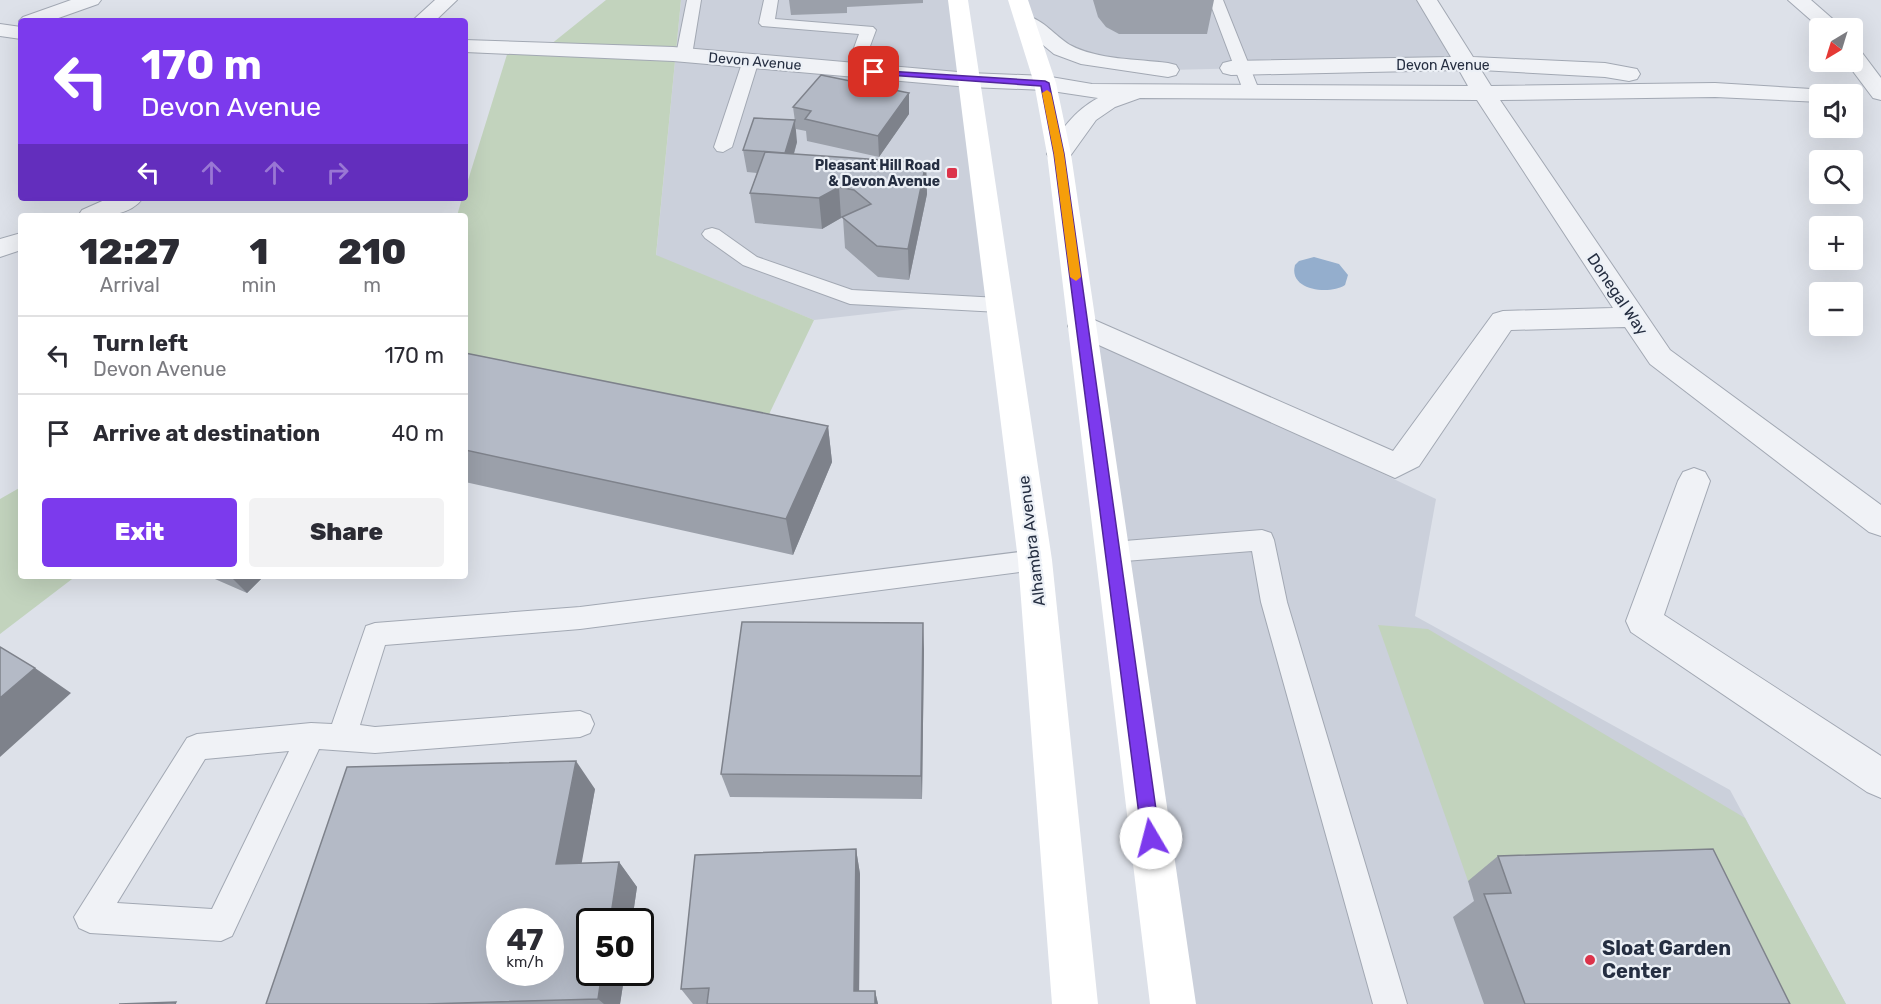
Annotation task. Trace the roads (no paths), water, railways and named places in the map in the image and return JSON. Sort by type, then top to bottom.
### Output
[{"type":"main road","name":"Alhambra Avenue","points":[[958,0],[1035,560],[1075,1004]]},
{"type":"main road","points":[[1018,0],[1028,22],[1045,83],[1059,154],[1173,1004]]},
{"type":"street","points":[[39,18],[91,0]]},
{"type":"street","points":[[426,18],[447,0]]},
{"type":"street","name":"Donegal Way","points":[[1426,0],[1484,93],[1660,357],[1881,523]]},
{"type":"street","points":[[1798,0],[1820,18]]},
{"type":"street","name":"Devon Avenue","points":[[1028,22],[1062,49],[1089,59],[1184,74],[1251,90],[1484,93],[1715,90],[1809,94]]},
{"type":"street","name":"Devon Avenue","points":[[468,46],[684,55],[969,80],[1045,83],[1092,91],[1184,74],[1243,68],[1467,63],[1605,70],[1715,90]]},
{"type":"street","points":[[1863,69],[1881,93]]},
{"type":"street","name":"Devon Avenue","points":[[1059,154],[1074,127],[1092,111],[1122,96],[1184,74]]},
{"type":"street","points":[[1863,98],[1881,99]]},
{"type":"street","points":[[98,213],[124,201]]},
{"type":"street","points":[[0,248],[18,242]]},
{"type":"street","points":[[1082,326],[1395,466],[1408,457],[1503,321],[1633,317]]},
{"type":"street","points":[[1694,481],[1644,621],[1881,779]]},
{"type":"lane","points":[[684,55],[694,0]]},
{"type":"lane","points":[[771,0],[767,23],[868,30],[854,70]]},
{"type":"lane","points":[[1216,0],[1251,90]]},
{"type":"lane","points":[[723,147],[751,60]]},
{"type":"lane","points":[[712,234],[750,261],[850,297],[999,305]]},
{"type":"lane","points":[[1112,552],[1262,540],[1274,602],[1390,1004]]},
{"type":"lane","points":[[342,737],[375,634],[580,618],[1035,560]]},
{"type":"lane","points":[[311,736],[221,925],[90,917],[197,747],[311,736],[375,740],[580,724]]},
{"type":"water","points":[[1314,257],[1339,264],[1348,275],[1345,285],[1330,290],[1321,290],[1304,285],[1298,280],[1295,265],[1299,261]]},
{"type":"place","name":"Pleasant Hill Road & Devon Avenue","points":[[952,173]]},
{"type":"place","name":"Sloat Garden Center","points":[[1590,960]]}]
